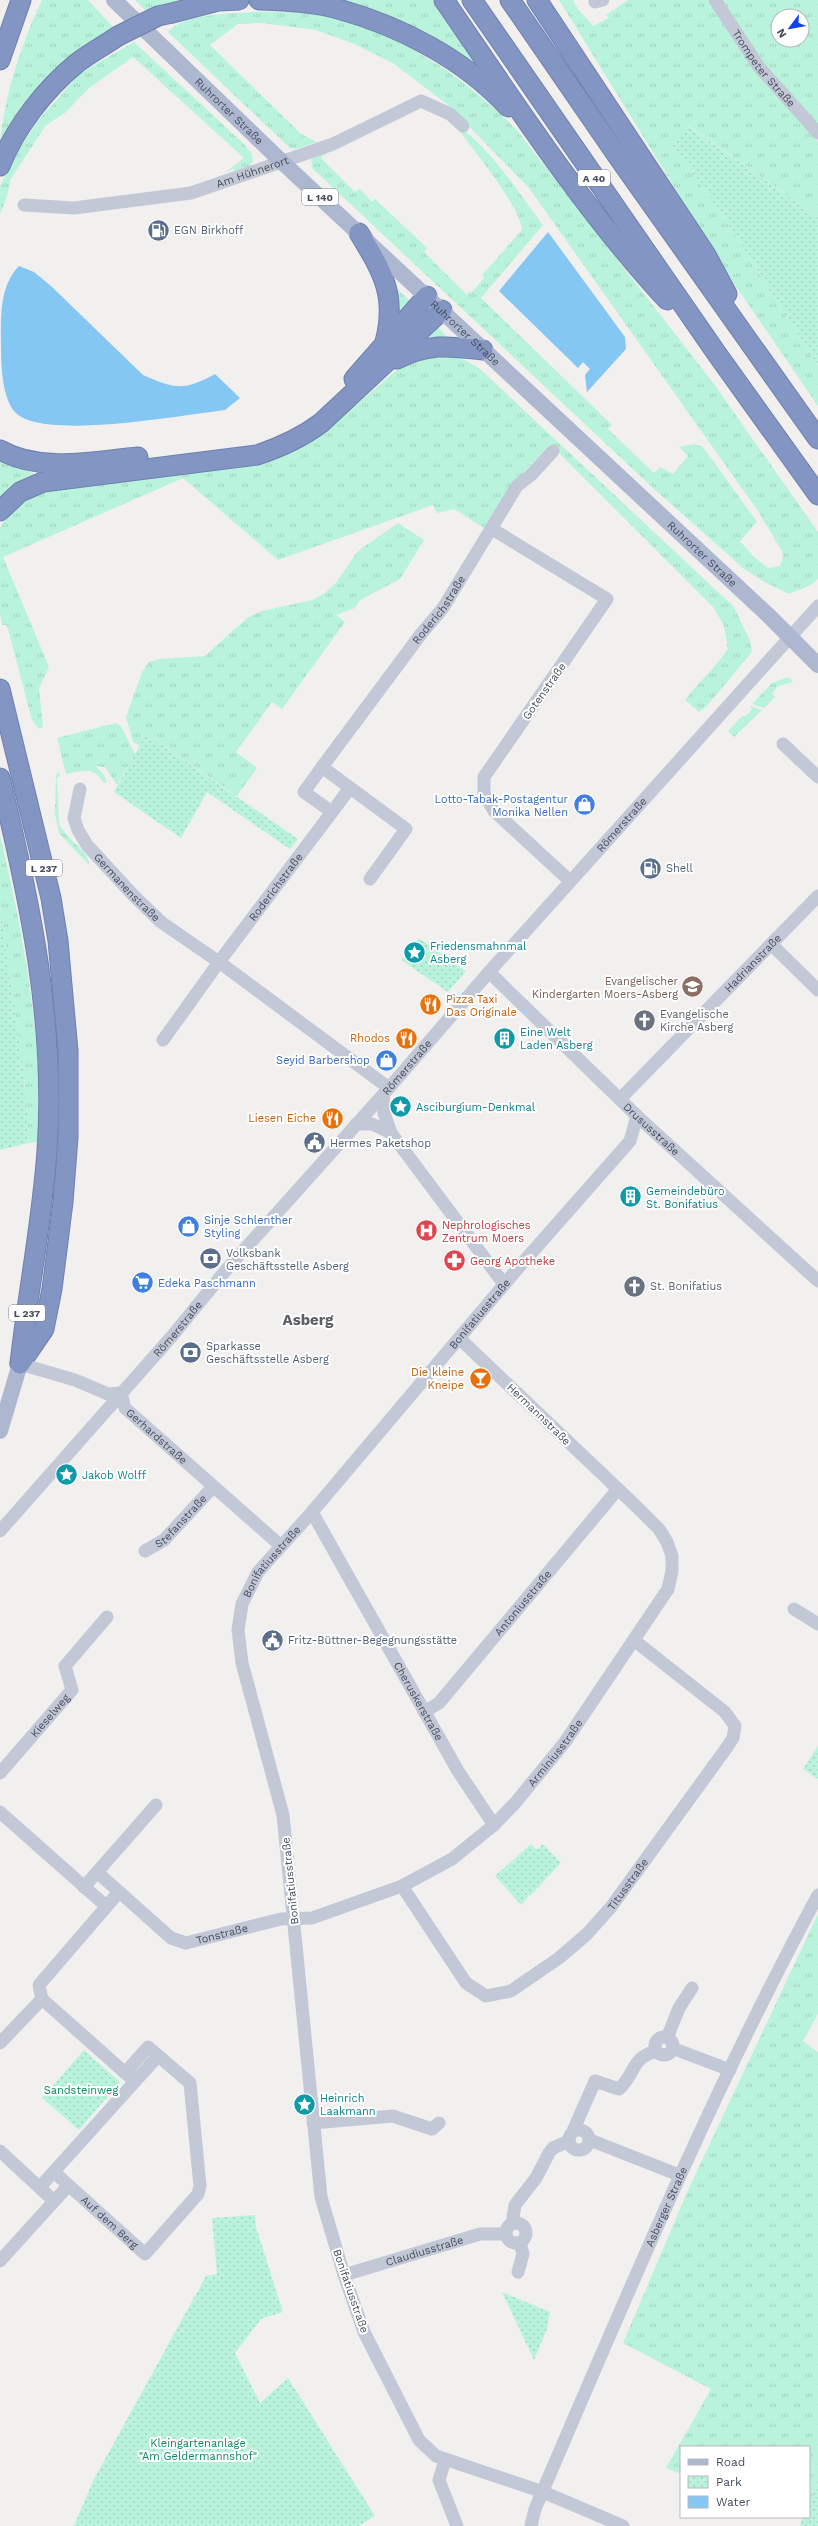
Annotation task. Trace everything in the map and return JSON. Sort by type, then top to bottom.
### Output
[{"type":"highway","points":[[0,60],[21,0]]},
{"type":"highway","points":[[0,166],[22,125],[55,83],[77,63],[118,36],[158,16],[218,1],[239,0]]},
{"type":"highway","points":[[259,0],[337,8],[377,22],[415,38],[446,56],[476,78],[502,101],[556,160]]},
{"type":"highway","points":[[444,0],[556,160],[642,272],[717,354]]},
{"type":"highway","name":"A 40","points":[[472,0],[717,354],[818,495]]},
{"type":"highway","name":"A 40","points":[[510,0],[818,440]]},
{"type":"highway","points":[[537,0],[706,255],[766,367]]},
{"type":"highway","points":[[546,0],[580,65]]},
{"type":"highway","points":[[359,233],[373,255],[388,288],[390,323],[384,345]]},
{"type":"highway","points":[[0,450],[13,458],[31,462],[57,464],[231,449],[266,442],[293,432],[321,413],[427,296]]},
{"type":"highway","points":[[0,511],[20,492],[43,482],[257,455],[280,448],[302,437],[321,423],[384,366],[442,310]]},
{"type":"highway","points":[[384,366],[415,351],[435,346],[483,350]]},
{"type":"highway","name":"L 237","points":[[0,689],[51,898],[58,941],[68,1051],[68,1137],[63,1202],[52,1289],[44,1329],[20,1364]]},
{"type":"highway","name":"L 237","points":[[0,778],[30,906],[43,986],[48,1053],[47,1150],[36,1262],[20,1364]]},
{"type":"main road","name":"Ruhrorter Straße","points":[[114,0],[281,161],[442,310],[818,665]]},
{"type":"main road","name":"L 237","points":[[0,1431],[20,1364]]},
{"type":"street","name":"Trompeter Straße","points":[[715,0],[759,67],[818,133]]},
{"type":"street","name":"Am Hühnerort","points":[[24,205],[74,208],[177,195],[240,177],[281,161],[333,144],[421,102],[450,114],[463,126]]},
{"type":"street","name":"Roderichstraße","points":[[332,812],[304,792],[421,634],[435,620],[517,486],[531,475],[553,451]]},
{"type":"street","name":"Gotenstraße","points":[[492,529],[607,599],[484,777],[484,794],[494,810],[570,881]]},
{"type":"street","name":"Römerstraße","points":[[0,1531],[173,1335],[226,1270],[386,1091],[489,972],[818,606]]},
{"type":"street","points":[[783,744],[818,777]]},
{"type":"street","points":[[322,767],[406,829],[370,879]]},
{"type":"street","name":"Roderichstraße","points":[[219,962],[350,788]]},
{"type":"street","name":"Germanenstraße","points":[[80,789],[74,818],[86,844],[161,922],[219,962],[386,1091]]},
{"type":"street","name":"Hadrianstraße","points":[[620,1099],[818,896]]},
{"type":"street","points":[[771,944],[818,990]]},
{"type":"street","points":[[163,1040],[219,962]]},
{"type":"street","name":"Drususstraße","points":[[489,972],[638,1116],[818,1281]]},
{"type":"street","points":[[386,1091],[384,1113],[391,1133],[504,1284]]},
{"type":"street","name":"Bonifatiusstraße","points":[[624,2526],[543,2492],[445,2460],[427,2449],[412,2428],[364,2332],[344,2275],[321,2197],[283,1816],[242,1663],[238,1630],[247,1590],[258,1572],[312,1512],[504,1284],[630,1141],[638,1116]]},
{"type":"street","points":[[356,1124],[372,1124],[391,1133]]},
{"type":"street","name":"Hermannstraße","points":[[459,1338],[618,1489]]},
{"type":"street","points":[[20,1364],[75,1380],[108,1394],[121,1393]]},
{"type":"street","name":"Gerhardstraße","points":[[121,1393],[125,1408],[281,1546]]},
{"type":"street","name":"Stefanstraße","points":[[145,1551],[164,1540],[213,1486]]},
{"type":"street","name":"Arminiusstraße","points":[[294,1918],[312,1918],[402,1886],[452,1859],[494,1825],[516,1802],[564,1742],[635,1641],[668,1589],[672,1571],[672,1556],[659,1529],[618,1489]]},
{"type":"street","name":"Antoniusstraße","points":[[424,1712],[439,1703],[618,1489]]},
{"type":"street","name":"Cheruskerstraße","points":[[312,1512],[458,1771],[494,1825]]},
{"type":"street","points":[[794,1609],[818,1624]]},
{"type":"street","name":"Kieselweg","points":[[0,1773],[72,1690],[65,1666],[107,1617]]},
{"type":"street","name":"Titusstraße","points":[[402,1886],[466,1983],[486,1996],[510,1991],[559,1958],[587,1934],[614,1902],[725,1750],[733,1738],[735,1726],[725,1712],[635,1641]]},
{"type":"street","points":[[84,1887],[156,1805]]},
{"type":"street","points":[[0,1812],[106,1906]]},
{"type":"street","name":"Tonstraße","points":[[97,1872],[171,1938],[180,1942],[191,1943],[281,1919],[294,1918]]},
{"type":"street","points":[[40,2188],[130,2077],[42,1999],[39,1985],[119,1892]]},
{"type":"street","name":"Asberger Straße","points":[[531,2526],[543,2492],[679,2175],[818,1895]]},
{"type":"street","points":[[670,2043],[679,2008],[692,1988]]},
{"type":"street","points":[[0,2043],[42,1999]]},
{"type":"street","points":[[679,2175],[590,2140],[586,2147],[579,2150],[572,2148],[571,2136],[595,2081],[619,2089],[630,2079],[638,2059],[642,2055],[656,2051],[656,2041],[661,2038],[730,2070]]},
{"type":"street","name":"Auf dem Berg","points":[[54,2172],[145,2254],[198,2194],[200,2186],[190,2083],[158,2056],[130,2077]]},
{"type":"street","points":[[313,2123],[393,2116],[432,2129],[439,2123]]},
{"type":"street","points":[[520,2243],[510,2242],[509,2229],[515,2205],[536,2178],[552,2148],[571,2136]]},
{"type":"street","points":[[0,2151],[54,2200]]},
{"type":"street","points":[[0,2261],[68,2186]]},
{"type":"street","points":[[509,2229],[521,2224],[525,2229],[526,2236],[520,2243]]},
{"type":"street","name":"Claudiusstraße","points":[[344,2275],[480,2234],[509,2229]]},
{"type":"street","points":[[518,2272],[524,2254],[520,2243]]},
{"type":"street","points":[[445,2460],[439,2480],[457,2526]]},
{"type":"green space","points":[[42,0],[88,0],[113,27],[89,43],[0,153],[1,135],[8,96],[27,35]]},
{"type":"green space","points":[[135,0],[181,0],[146,11]]},
{"type":"green space","points":[[315,0],[433,0],[490,83]]},
{"type":"green space","points":[[559,0],[573,0],[578,9],[593,26],[609,18],[606,15],[628,0],[708,0],[763,81],[818,141],[818,217],[689,126],[672,144],[725,219],[818,366],[818,406],[731,279]]},
{"type":"green space","points":[[722,0],[818,0],[818,124],[765,65]]},
{"type":"green space","points":[[255,12],[294,13],[324,16],[360,26],[385,36],[432,61],[455,76],[496,110],[516,129],[714,384],[818,532],[818,579],[815,582],[808,587],[789,594],[761,580],[743,568],[653,488],[312,168],[311,159],[314,155],[328,152],[321,158],[355,192],[360,189],[372,202],[375,199],[427,248],[424,252],[466,294],[473,291],[484,278],[482,275],[522,230],[519,219],[503,190],[452,121],[466,131],[502,169],[543,225],[481,298],[612,425],[608,429],[654,473],[660,467],[673,474],[688,456],[679,447],[694,444],[703,447],[757,522],[740,541],[753,556],[768,568],[780,566],[783,558],[782,551],[758,511],[529,188],[448,105],[393,63],[352,43],[316,30],[262,23],[238,24],[210,45],[301,134],[317,142],[296,149],[290,148],[168,32],[175,26],[185,21],[196,18],[221,14]]},
{"type":"green space","points":[[134,42],[244,144],[252,154],[253,161],[249,167],[236,173],[234,169],[226,172],[244,158],[133,57],[89,88],[65,113],[46,125],[10,180],[9,188],[0,213],[0,186],[16,154],[37,122],[79,74]]},
{"type":"green space","points":[[688,126],[818,217],[818,366],[725,219],[672,144]]},
{"type":"green space","points":[[395,287],[411,302],[395,318]]},
{"type":"green space","points":[[435,324],[449,339],[418,342]]},
{"type":"green space","points":[[446,355],[459,357],[479,368],[734,607],[750,641],[752,652],[706,707],[699,712],[685,700],[728,649],[724,626],[714,608],[550,444],[512,485],[484,528],[454,509],[437,513],[433,505],[278,560],[183,478],[3,557],[49,667],[39,688],[43,727],[39,729],[32,720],[7,625],[2,625],[0,614],[0,528],[11,512],[35,496],[61,486],[264,463],[316,439],[399,368],[417,358]]},
{"type":"green space","points":[[0,460],[35,474],[12,488],[0,498]]},
{"type":"green space","points":[[398,523],[424,540],[400,579],[360,600],[355,608],[336,615],[345,622],[282,709],[272,702],[236,752],[257,768],[237,796],[146,734],[140,746],[133,742],[126,717],[142,672],[149,662],[159,659],[205,656],[247,618],[262,611],[312,600],[325,593],[335,584],[358,551]]},
{"type":"green space","points":[[785,678],[790,678],[793,682],[778,686],[772,693],[775,697],[764,708],[752,704],[772,683]]},
{"type":"green space","points":[[750,706],[762,710],[734,737],[728,731],[742,716],[746,716],[752,709]]},
{"type":"green space","points":[[116,723],[121,726],[135,754],[117,785],[105,767],[96,766],[104,775],[107,783],[104,783],[96,774],[92,772],[82,771],[66,774],[57,738]]},
{"type":"green space","points":[[146,734],[298,839],[290,849],[207,792],[181,838],[114,792]]},
{"type":"green space","points":[[59,772],[60,776],[57,778],[59,823],[66,834],[86,855],[89,865],[59,833],[55,814],[56,775]]},
{"type":"green space","points":[[0,835],[24,950],[36,1037],[38,1066],[38,1142],[29,1143],[24,1076],[0,906]]},
{"type":"green space","points":[[0,906],[24,1076],[29,1143],[0,1150]]},
{"type":"green space","points":[[419,938],[466,971],[448,992],[401,960]]},
{"type":"green space","points":[[818,1746],[818,1779],[803,1769]]},
{"type":"green space","points":[[531,1844],[537,1850],[543,1844],[561,1863],[530,1896],[522,1888],[529,1896],[521,1905],[495,1876]]},
{"type":"green space","points":[[818,1914],[818,2014],[803,2041],[818,2052],[818,2481],[810,2501],[810,2446],[680,2446],[680,2474],[666,2468],[711,2389],[623,2343],[689,2188]]},
{"type":"green space","name":"Sandsteinweg","points":[[84,2050],[120,2082],[79,2130],[42,2098]]},
{"type":"green space","name":"Kleingartenanlage \"Am Geldermannshof\"","points":[[255,2215],[256,2227],[283,2312],[261,2319],[235,2353],[260,2403],[288,2378],[375,2516],[359,2526],[74,2526],[93,2481],[206,2276],[217,2274],[212,2218]]},
{"type":"green space","points":[[502,2292],[550,2312],[547,2329],[534,2360]]},
{"type":"green space","points":[[818,2481],[818,2526],[800,2526],[803,2518],[810,2518],[810,2501]]},
{"type":"water","points":[[548,232],[625,337],[626,349],[587,392],[585,375],[590,369],[583,362],[578,368],[499,291]]},
{"type":"water","points":[[19,266],[34,272],[51,286],[143,375],[163,383],[179,386],[195,383],[215,374],[240,398],[225,410],[116,424],[57,425],[33,421],[17,414],[8,400],[3,380],[1,331],[5,291],[8,282]]},
{"type":"place","name":"EGN Birkhoff","points":[[159,230]]},
{"type":"place","name":"Lotto-Tabak-Postagentur Monika Nellen","points":[[584,805]]},
{"type":"place","name":"Shell","points":[[650,868]]},
{"type":"place","name":"Friedensmahnmal Asberg","points":[[415,952]]},
{"type":"place","name":"Evangelischer Kindergarten Moers-Asberg","points":[[693,987]]},
{"type":"place","name":"Pizza Taxi Das Originale","points":[[431,1005]]},
{"type":"place","name":"Evangelische Kirche Asberg","points":[[644,1020]]},
{"type":"place","name":"Rhodos","points":[[406,1038]]},
{"type":"place","name":"Eine Welt Laden Asberg","points":[[505,1038]]},
{"type":"place","name":"Seyid Barbershop","points":[[386,1060]]},
{"type":"place","name":"Asciburgium-Denkmal","points":[[400,1107]]},
{"type":"place","name":"Liesen Eiche","points":[[332,1118]]},
{"type":"place","name":"Hermes Paketshop","points":[[314,1143]]},
{"type":"place","name":"Gemeindebüro St. Bonifatius","points":[[630,1197]]},
{"type":"place","name":"Sinje Schlenther Styling","points":[[188,1226]]},
{"type":"place","name":"Nephrologisches Zentrum Moers","points":[[426,1231]]},
{"type":"place","name":"Volksbank Geschäftsstelle Asberg","points":[[210,1259]]},
{"type":"place","name":"Georg Apotheke","points":[[455,1261]]},
{"type":"place","name":"Edeka Paschmann","points":[[143,1283]]},
{"type":"place","name":"St. Bonifatius","points":[[635,1286]]},
{"type":"place","name":"Sparkasse Geschäftsstelle Asberg","points":[[191,1352]]},
{"type":"place","name":"Die kleine Kneipe","points":[[480,1378]]},
{"type":"place","name":"Jakob Wolff","points":[[67,1475]]},
{"type":"place","name":"Fritz-Büttner-Begegnungsstätte","points":[[273,1640]]},
{"type":"place","name":"Heinrich Laakmann","points":[[304,2104]]},
{"type":"district","name":"Asberg","points":[[308,1320]]}]
